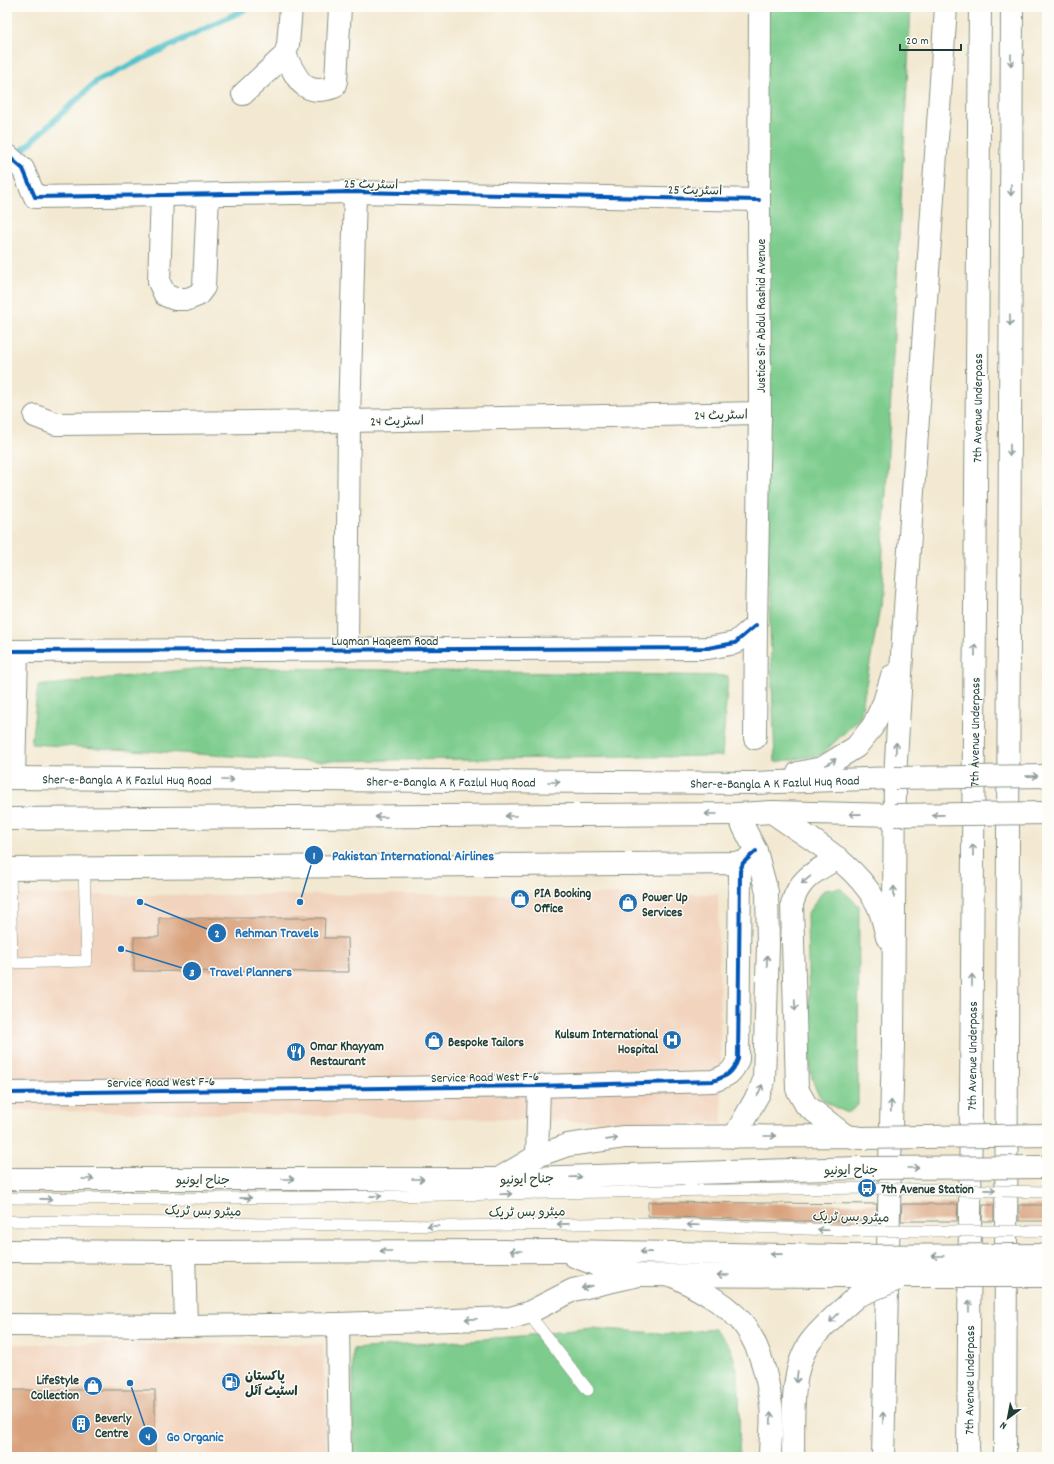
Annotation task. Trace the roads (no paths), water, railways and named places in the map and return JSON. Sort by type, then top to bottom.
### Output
[{"type":"main road","points":[[243,94],[285,55],[288,45],[291,7]]},
{"type":"main road","points":[[285,55],[302,85],[309,89],[321,91],[334,87],[336,81],[340,7]]},
{"type":"main road","name":"Justice Sir Abdul Rashid Avenue","points":[[755,738],[760,413],[760,7]]},
{"type":"main road","points":[[883,1457],[894,961],[895,778],[902,638],[946,7]]},
{"type":"main road","name":"7th Avenue Underpass","points":[[968,1457],[980,7]]},
{"type":"main road","points":[[1004,1457],[1012,7]]},
{"type":"main road","name":"اسٹریٹ 25","points":[[7,155],[22,170],[35,197],[355,192],[759,200]]},
{"type":"main road","points":[[347,650],[349,421],[355,192]]},
{"type":"main road","points":[[162,195],[159,282],[165,295],[175,299],[188,299],[198,295],[204,287],[208,195]]},
{"type":"main road","name":"اسٹریٹ 24","points":[[35,416],[56,424],[349,421],[760,413]]},
{"type":"main road","name":"Luqman Haqeem Road","points":[[12,651],[708,648],[735,643],[756,625]]},
{"type":"main road","points":[[754,784],[822,768],[856,747],[873,726],[884,702],[902,638]]},
{"type":"main road","points":[[10,778],[12,651]]},
{"type":"main road","name":"Sher-e-Bangla A K Fazlul Huq Road","points":[[10,778],[754,784],[895,778],[1047,776]]},
{"type":"main road","points":[[772,812],[838,858],[861,880],[877,903],[894,961]]},
{"type":"main road","points":[[7,819],[737,814],[772,812],[894,815],[1047,813]]},
{"type":"main road","points":[[734,1137],[759,1093],[764,1080],[768,945],[767,892],[749,857],[737,814]]},
{"type":"main road","points":[[8,869],[84,869],[749,857]]},
{"type":"main road","name":"Service Road West F-6","points":[[7,1093],[538,1086],[712,1081],[728,1074],[734,1069],[738,1059],[739,888],[749,857]]},
{"type":"main road","points":[[838,858],[817,870],[800,884],[792,904],[797,1089],[806,1105],[853,1137]]},
{"type":"main road","points":[[538,1086],[538,1156]]},
{"type":"main road","points":[[497,1179],[538,1156],[568,1145],[624,1137],[1047,1135]]},
{"type":"main road","name":"جناح ایونیو","points":[[7,1179],[863,1178],[1047,1167]]},
{"type":"main road","points":[[562,1250],[605,1268],[639,1275],[672,1275],[1047,1256]]},
{"type":"main road","points":[[7,1251],[184,1252],[562,1250],[844,1266],[907,1276],[1047,1276]]},
{"type":"main road","points":[[184,1252],[186,1326]]},
{"type":"main road","points":[[7,1325],[186,1326],[338,1324],[510,1318],[528,1313],[573,1290],[639,1275]]},
{"type":"main road","points":[[672,1275],[700,1289],[733,1314],[747,1329],[762,1362],[771,1406],[770,1457]]},
{"type":"main road","points":[[793,1457],[795,1394],[799,1366],[811,1341],[857,1296],[907,1276]]},
{"type":"main road","points":[[338,1324],[340,1457]]},
{"type":"lane","points":[[8,869],[12,963],[87,961],[84,869]]},
{"type":"lane","name":"میٹرو بس ٹریک","points":[[7,1198],[115,1199],[440,1196],[631,1190],[863,1178],[1047,1192]]},
{"type":"lane","name":"میٹرو بس ٹریک","points":[[7,1221],[444,1226],[638,1223],[862,1231],[1047,1231]]},
{"type":"lane","points":[[528,1313],[588,1390]]},
{"type":"waterway","points":[[15,157],[97,81],[250,7]]},
{"type":"place","name":"PIA Booking Office","points":[[520,899]]},
{"type":"place","name":"Rehman Travels","points":[[140,902]]},
{"type":"place","name":"Pakistan International Airlines","points":[[300,902]]},
{"type":"place","name":"Power Up Services","points":[[628,903]]},
{"type":"place","name":"Travel Planners","points":[[121,949]]},
{"type":"place","name":"Kulsum International Hospital","points":[[672,1040]]},
{"type":"place","name":"Bespoke Tailors","points":[[434,1041]]},
{"type":"place","name":"Omar Khayyam Restaurant","points":[[296,1052]]},
{"type":"place","name":"7th Avenue Station","points":[[867,1188]]},
{"type":"place","name":"پاکستان اسٹیٹ آئل","points":[[231,1382]]},
{"type":"place","name":"Go Organic","points":[[130,1383]]},
{"type":"place","name":"LifeStyle Collection","points":[[93,1386]]},
{"type":"place","name":"Beverly Centre","points":[[81,1424]]}]
